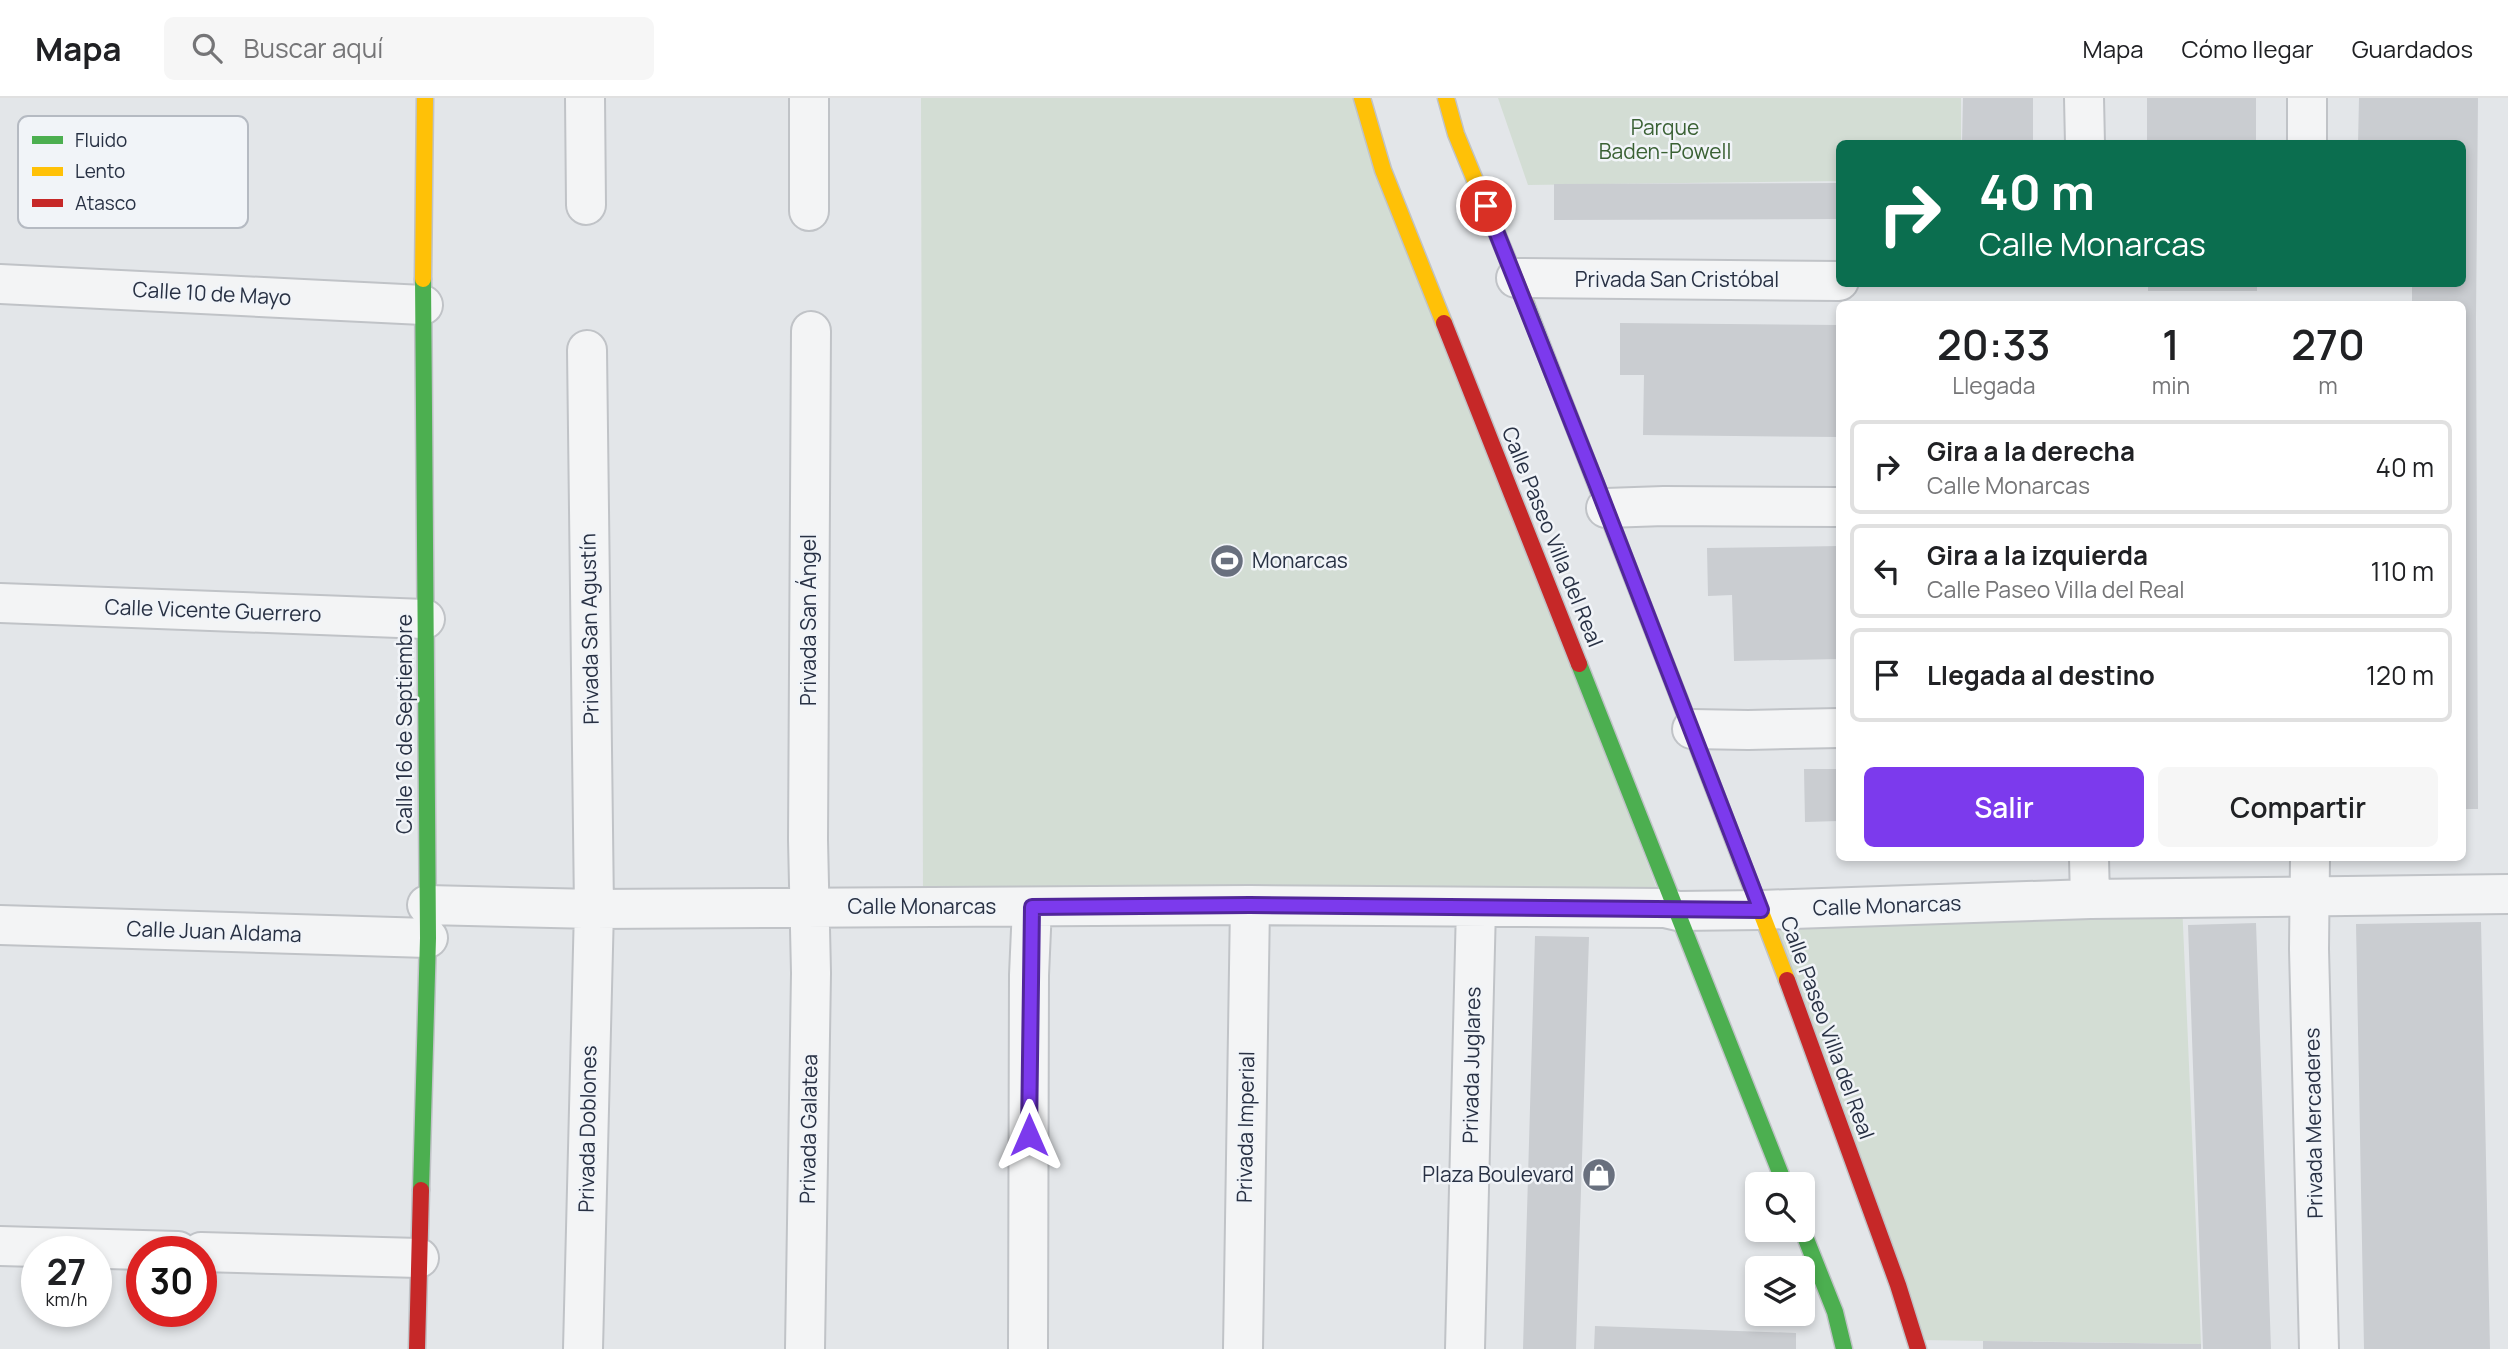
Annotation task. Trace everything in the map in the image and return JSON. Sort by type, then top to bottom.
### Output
[{"type":"street","name":"Calle 16 de Septiembre","points":[[417,1349],[428,921],[423,305],[425,98]]},
{"type":"street","points":[[585,98],[586,205]]},
{"type":"street","points":[[809,98],[809,211]]},
{"type":"street","name":"Calle Paseo Villa del Real","points":[[1362,98],[1383,170],[1780,1172]]},
{"type":"street","name":"Calle Paseo Villa del Real","points":[[1446,98],[1456,134],[1516,278],[1761,910],[1898,1285],[1918,1349]]},
{"type":"street","points":[[2084,98],[2085,140]]},
{"type":"street","points":[[2307,98],[2307,140]]},
{"type":"street","name":"Privada San Cristóbal","points":[[1516,278],[1836,281]]},
{"type":"street","name":"Calle 10 de Mayo","points":[[0,284],[423,305]]},
{"type":"street","name":"Privada San Ángel","points":[[809,908],[811,331]]},
{"type":"street","name":"Privada San Agustín","points":[[587,349],[594,909]]},
{"type":"street","points":[[1606,508],[1836,507]]},
{"type":"street","name":"Calle Vicente Guerrero","points":[[0,603],[425,619]]},
{"type":"street","points":[[1692,729],[1836,728]]},
{"type":"street","points":[[2089,861],[2090,899]]},
{"type":"street","name":"Privada Mercaderes","points":[[2310,861],[2319,1349]]},
{"type":"street","name":"Calle Monarcas","points":[[428,921],[594,909],[1250,905],[1665,908],[1678,911],[2090,899],[2508,894]]},
{"type":"street","name":"Privada Imperial","points":[[1243,1349],[1250,905]]},
{"type":"street","points":[[1028,1349],[1029,989],[1032,907]]},
{"type":"street","name":"Privada Galatea","points":[[805,1349],[811,973],[809,908]]},
{"type":"street","name":"Privada Juglares","points":[[1465,1349],[1476,908]]},
{"type":"street","name":"Privada Doblones","points":[[583,1349],[594,909]]},
{"type":"street","name":"Calle Juan Aldama","points":[[0,925],[428,921]]},
{"type":"street","points":[[1807,1242],[1835,1312],[1844,1349]]},
{"type":"street","points":[[0,1246],[126,1250]]},
{"type":"street","points":[[217,1252],[419,1258]]},
{"type":"green space","name":"Monarcas","points":[[921,98],[1360,98],[1664,908],[923,907]]},
{"type":"green space","name":"Parque Baden-Powell","points":[[1498,98],[1961,98],[1961,140],[1836,140],[1836,181],[1528,185]]},
{"type":"green space","points":[[2182,902],[2201,1344],[1919,1340],[1764,912]]},
{"type":"building","points":[[1963,98],[2033,98],[2033,140],[1962,140]]},
{"type":"building","points":[[2147,98],[2256,98],[2256,140],[2147,140]]},
{"type":"building","points":[[2359,98],[2478,98],[2478,809],[2466,809],[2466,301],[2412,301],[2412,287],[2466,287],[2466,140],[2358,140]]},
{"type":"building","points":[[1836,183],[1836,219],[1554,220],[1554,184]]},
{"type":"building","points":[[2148,287],[2257,287],[2257,291],[2148,291]]},
{"type":"building","points":[[1620,323],[1836,325],[1836,437],[1643,435],[1644,375],[1620,375]]},
{"type":"building","points":[[1836,546],[1836,659],[1734,661],[1732,595],[1708,596],[1707,548]]},
{"type":"building","points":[[1804,769],[1836,769],[1836,821],[1805,822]]},
{"type":"building","points":[[2481,922],[2490,1349],[2364,1349],[2356,924]]},
{"type":"building","points":[[2256,923],[2271,1349],[2203,1349],[2188,925]]},
{"type":"building","points":[[1535,936],[1589,937],[1576,1349],[1523,1349]]},
{"type":"building","points":[[1595,1326],[1796,1333],[1796,1349],[1594,1349]]},
{"type":"building","points":[[1983,1341],[2201,1344],[2201,1349],[1983,1349]]},
{"type":"traffic: fast","points":[[421,1190],[428,938],[423,279]]},
{"type":"traffic: fast","points":[[1526,304],[1679,698]]},
{"type":"traffic: fast","points":[[1579,664],[1780,1172]]},
{"type":"traffic: fast","points":[[1807,1242],[1835,1312],[1844,1349]]},
{"type":"traffic: slow","points":[[423,279],[425,98]]},
{"type":"traffic: slow","points":[[1362,98],[1383,170],[1444,323]]},
{"type":"traffic: slow","points":[[1446,98],[1456,134],[1526,304]]},
{"type":"traffic: slow","points":[[1679,698],[1787,980]]},
{"type":"traffic: jam","points":[[1444,323],[1579,664]]},
{"type":"traffic: jam","points":[[1787,980],[1898,1285],[1918,1349]]},
{"type":"traffic: jam","points":[[417,1349],[421,1190]]},
{"type":"place","name":"Monarcas","points":[[1227,561]]},
{"type":"place","name":"Plaza Boulevard","points":[[1599,1175]]},
{"type":"route","points":[[1029,1135],[1029,975],[1032,907],[1250,905],[1761,910],[1486,206]]}]
